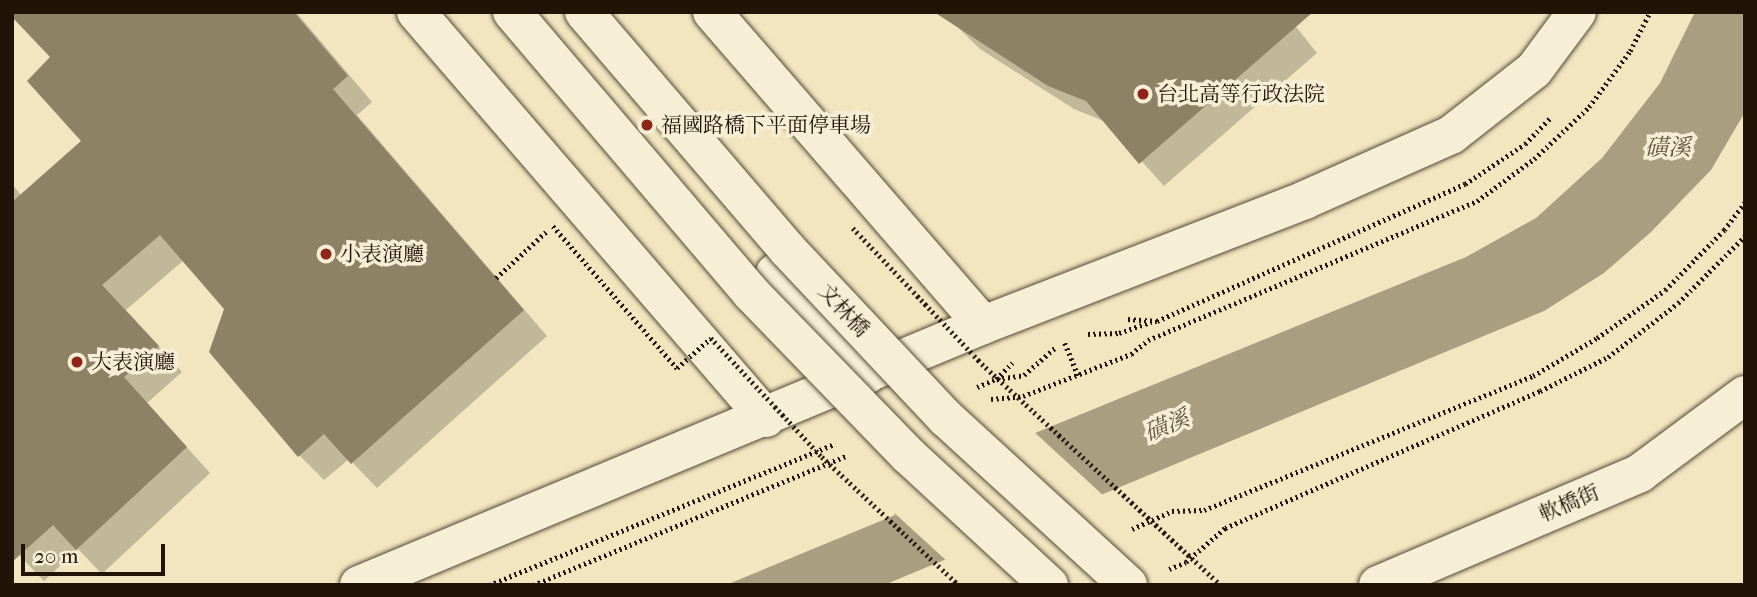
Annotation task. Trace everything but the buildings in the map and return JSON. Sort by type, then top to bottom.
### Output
[{"type":"street","points":[[416,12],[766,418]]},
{"type":"street","points":[[512,12],[751,293],[908,455],[1049,585]]},
{"type":"street","name":"文林橋","points":[[584,12],[789,250],[946,418],[1143,579]]},
{"type":"street","points":[[712,12],[982,326]]},
{"type":"street","points":[[359,585],[982,326],[1305,200],[1451,135],[1534,70],[1577,12]]},
{"type":"street","points":[[775,273],[867,375]]},
{"type":"street","name":"軟橋街","points":[[1378,585],[1640,473],[1745,395]]},
{"type":"path","points":[[985,400],[1023,396],[1131,354],[1148,340],[1477,201],[1534,159],[1589,107],[1630,51],[1650,12]]},
{"type":"path","points":[[1125,532],[1172,511],[1204,510],[1533,376],[1597,338],[1665,289],[1724,230],[1745,202]]},
{"type":"path","points":[[496,278],[553,226],[677,368],[711,338],[822,457],[959,585]]},
{"type":"path","points":[[853,228],[982,365],[1221,585]]},
{"type":"path","points":[[1143,579],[1186,562],[1225,528],[1540,391],[1608,356],[1678,303],[1745,236]]},
{"type":"path","points":[[1086,334],[1119,333],[1155,321]]},
{"type":"path","points":[[1065,343],[1078,374]]},
{"type":"path","points":[[996,379],[1024,375],[1048,351]]},
{"type":"path","points":[[533,585],[856,453]]},
{"type":"water","name":"磺溪","points":[[1695,12],[1745,12],[1745,112],[1711,170],[1651,232],[1604,273],[1544,311],[884,585],[726,585],[895,515],[888,493],[1466,257],[1536,218],[1602,158],[1660,83]]},
{"type":"pier","points":[[1032,430],[1105,497],[948,562],[890,509],[886,490]]},
{"type":"place","name":"台北高等行政法院","points":[[1143,94]]},
{"type":"place","name":"福國路橋下平面停車場","points":[[647,125]]},
{"type":"place","name":"小表演廳","points":[[326,254]]},
{"type":"place","name":"大表演廳","points":[[77,362]]}]
